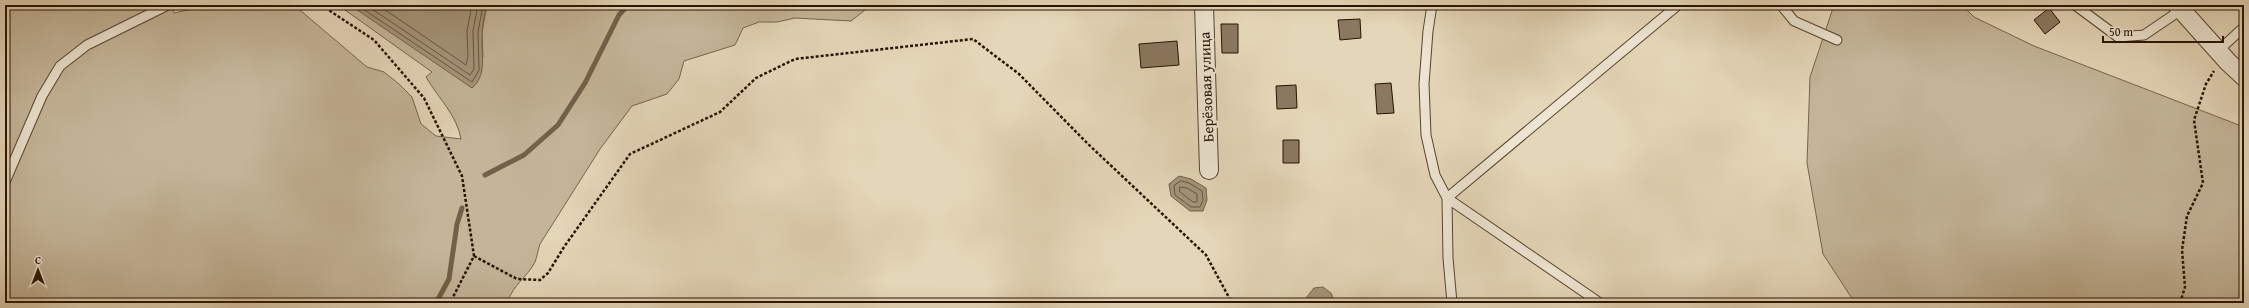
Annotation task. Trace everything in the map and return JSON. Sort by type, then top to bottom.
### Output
[{"type":"street","name":"Берёзовая улица","points":[[1204,5],[1209,170]]},
{"type":"street","points":[[2179,7],[2220,54],[2244,77]]},
{"type":"lane","points":[[5,182],[42,96],[60,66],[87,45],[168,5]]},
{"type":"lane","points":[[1432,5],[1428,31],[1424,84],[1426,135],[1435,175],[1448,198],[1600,303]]},
{"type":"lane","points":[[1452,303],[1448,258],[1448,198],[1678,5]]},
{"type":"lane","points":[[1781,5],[1794,21],[1837,40]]},
{"type":"lane","points":[[2075,5],[2118,37],[2144,35],[2179,7]]},
{"type":"lane","points":[[2220,54],[2244,27]]},
{"type":"path","points":[[321,5],[374,40],[424,98],[462,176],[474,256],[450,303]]},
{"type":"path","points":[[474,256],[517,279],[540,280],[548,274],[564,247],[630,154],[720,112],[756,78],[795,59],[973,39],[1019,74],[1088,144],[1206,255],[1232,303]]},
{"type":"path","points":[[2180,303],[2185,287],[2182,250],[2187,216],[2203,182],[2194,120],[2206,84],[2220,54]]},
{"type":"shaded area","points":[[5,5],[171,5],[174,13],[210,5],[294,5],[367,67],[384,72],[399,84],[412,97],[421,124],[436,136],[461,139],[456,122],[426,77],[432,72],[338,5],[350,5],[393,33],[483,57],[482,32],[487,5],[863,5],[865,10],[851,21],[795,18],[777,22],[759,22],[743,28],[735,45],[684,61],[679,79],[667,94],[632,106],[600,149],[540,244],[536,260],[532,268],[513,291],[507,303],[5,303]]},
{"type":"shaded area","points":[[1834,5],[1962,5],[1974,17],[2034,46],[2244,127],[2244,303],[1855,303],[1823,254],[1807,163],[1810,77]]},
{"type":"water","points":[[350,5],[487,5],[482,43],[483,61],[479,78],[472,88]]},
{"type":"water","points":[[1179,176],[1191,179],[1206,188],[1207,200],[1203,211],[1190,211],[1171,196],[1169,184]]},
{"type":"water","points":[[1323,287],[1331,293],[1333,298],[1331,303],[1302,303],[1314,288]]},
{"type":"building","points":[[2049,8],[2060,22],[2045,34],[2034,20]]},
{"type":"building","points":[[1360,19],[1361,38],[1340,40],[1338,20]]},
{"type":"building","points":[[1221,24],[1238,24],[1238,53],[1222,53]]},
{"type":"building","points":[[1177,41],[1179,65],[1141,68],[1139,44]]},
{"type":"building","points":[[1391,83],[1394,113],[1377,114],[1375,84]]},
{"type":"building","points":[[1296,85],[1297,108],[1277,109],[1276,86]]},
{"type":"building","points":[[1283,140],[1299,140],[1299,163],[1283,163]]},
{"type":"waterway","points":[[485,175],[524,155],[558,125],[585,83],[619,15],[628,5]]},
{"type":"waterway","points":[[436,303],[449,279],[457,224],[462,208]]}]
